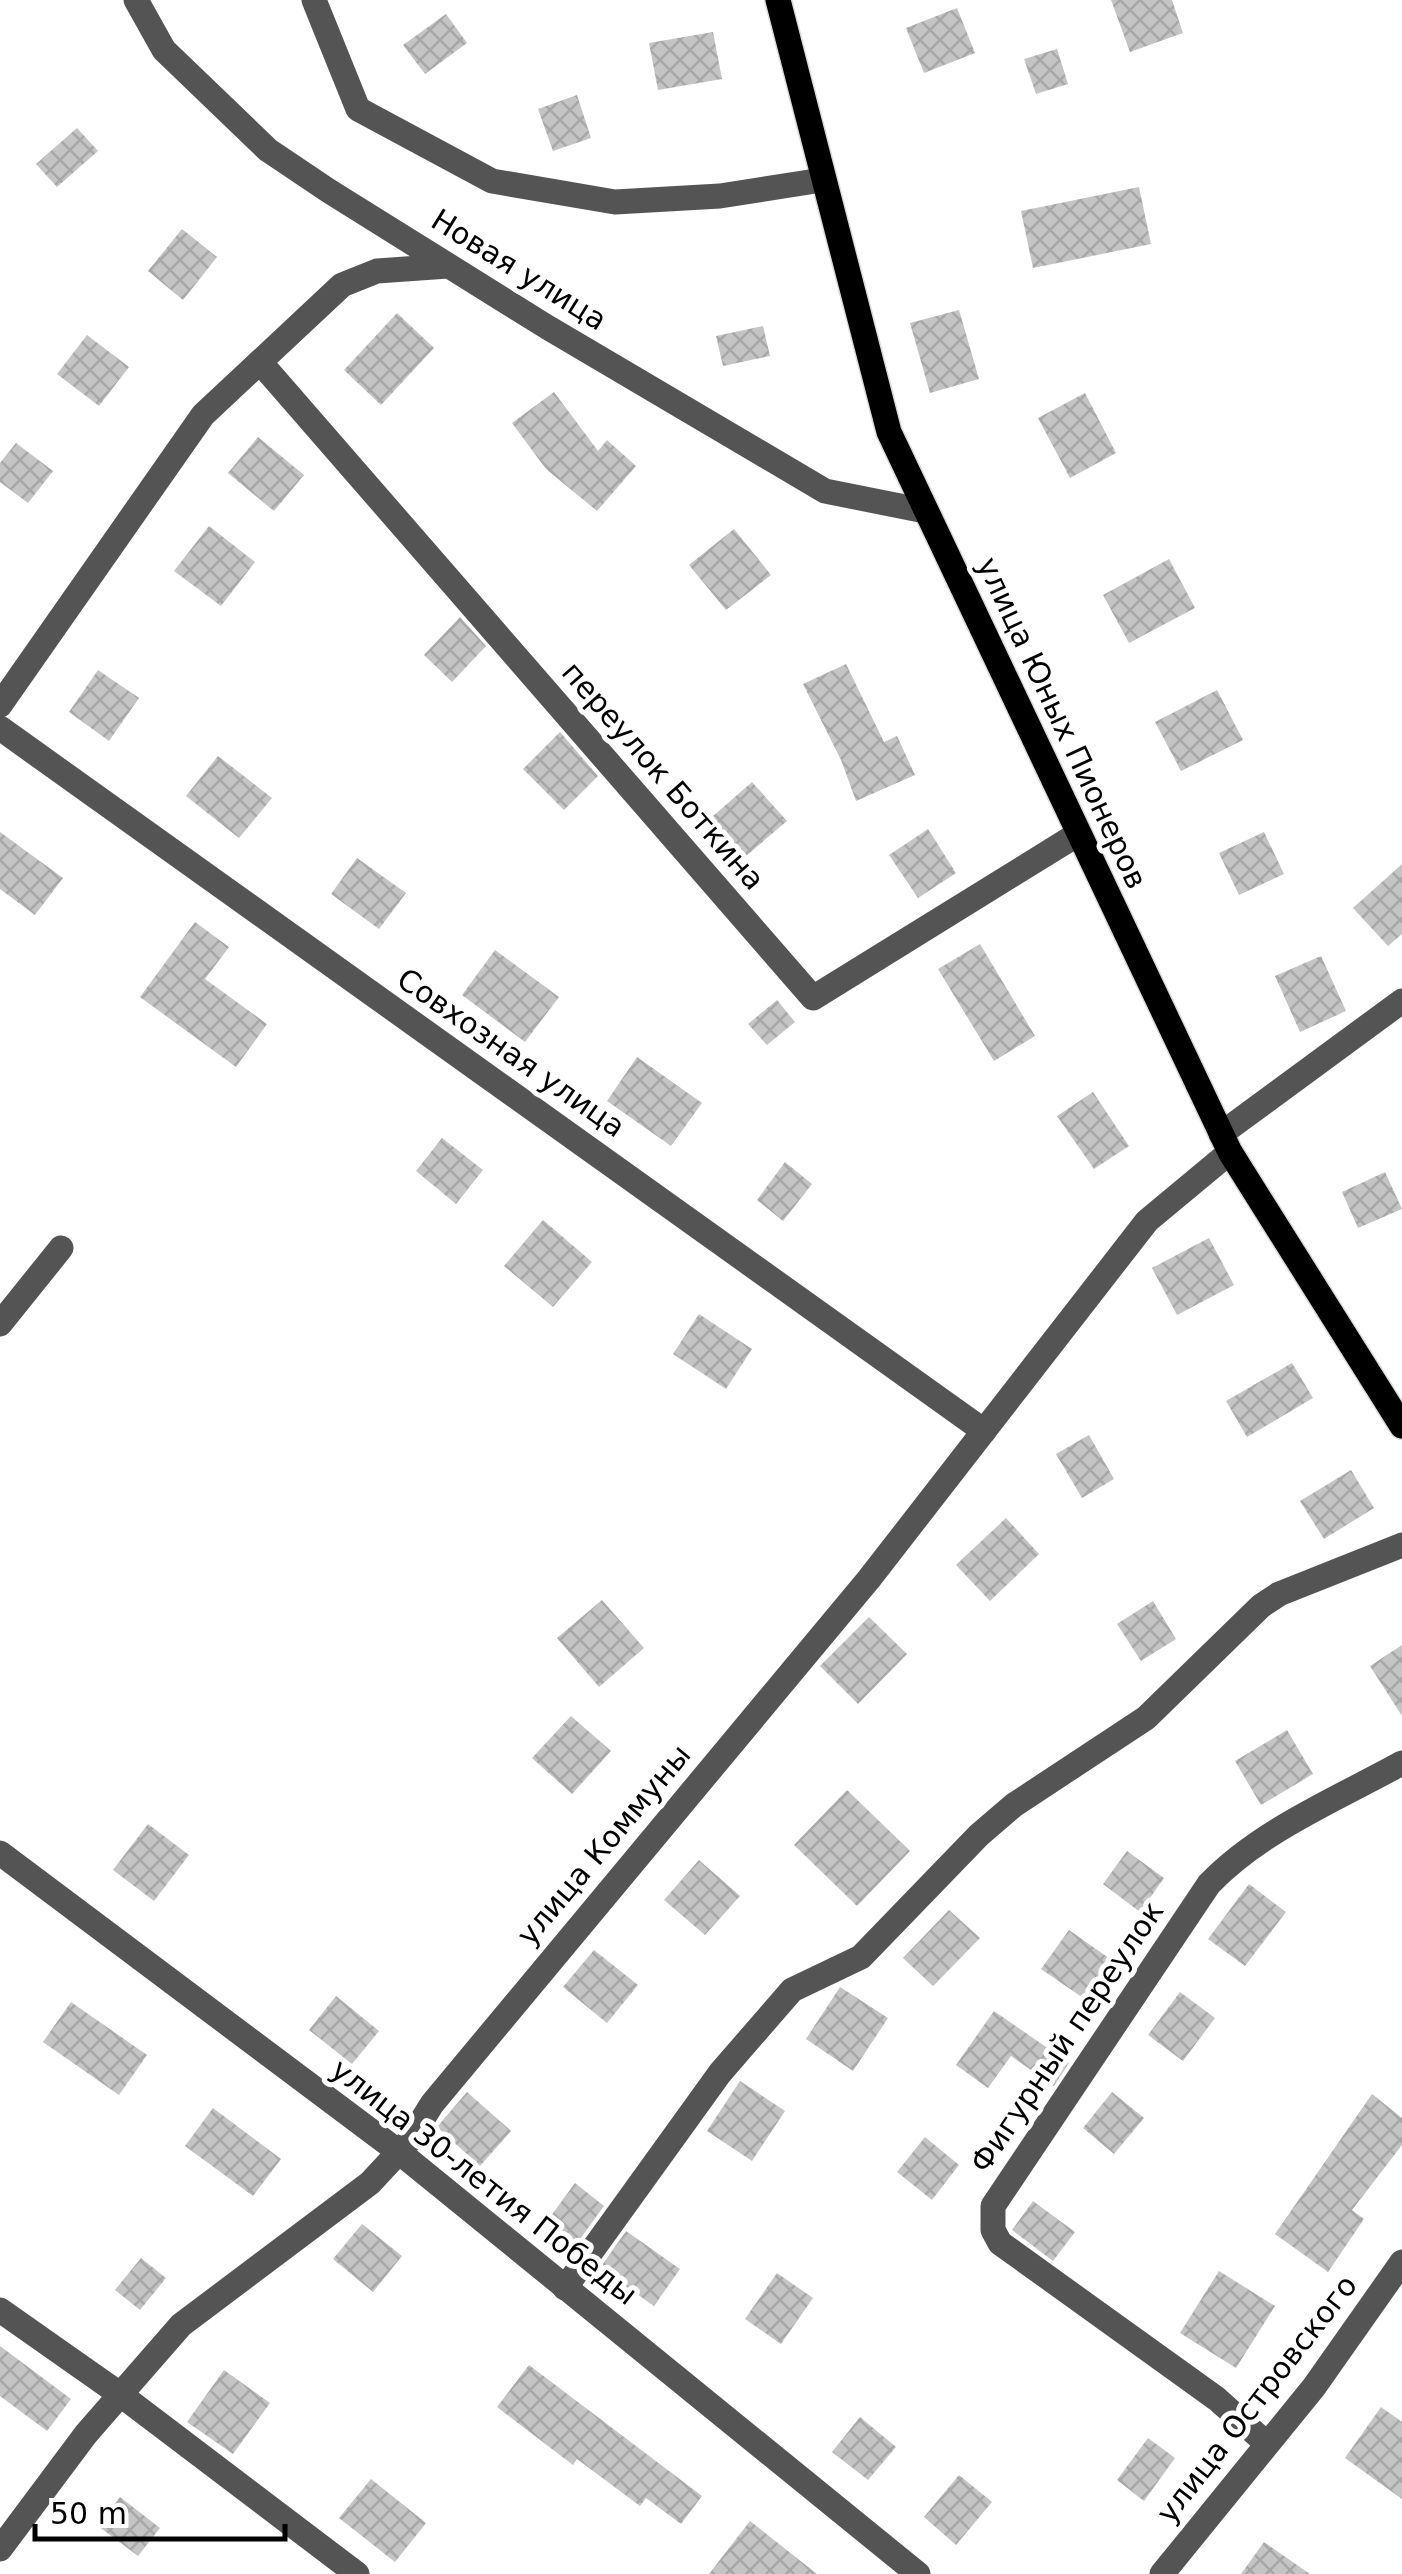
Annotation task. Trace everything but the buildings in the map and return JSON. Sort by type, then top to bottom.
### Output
[{"type":"main road","name":"улица Юных Пионеров","points":[[778,0],[888,432],[1226,1143],[1402,1426]]},
{"type":"street","name":"Новая улица","points":[[136,0],[164,50],[268,150],[448,266],[825,491],[925,511]]},
{"type":"street","name":"Новая улица","points":[[314,0],[358,109],[492,181],[615,202],[720,196],[822,180]]},
{"type":"street","points":[[0,705],[203,415],[342,285],[358,276],[448,266]]},
{"type":"street","name":"переулок Боткина","points":[[260,362],[813,998],[1078,834]]},
{"type":"street","name":"Совхозная улица","points":[[0,728],[984,1432]]},
{"type":"street","name":"улица Коммуны","points":[[0,2549],[120,2394],[180,2324],[370,2183],[398,2152],[432,2104],[868,1579],[1147,1222],[1226,1143],[1402,1001]]},
{"type":"street","points":[[0,1324],[61,1248]]},
{"type":"street","points":[[565,2288],[720,2073],[792,1990],[861,1956],[979,1835],[1014,1806],[1146,1718],[1261,1606],[1278,1594],[1402,1546]]},
{"type":"street","name":"Фигурный переулок","points":[[1267,2444],[1217,2399],[1000,2243],[993,2230],[993,2206],[1209,1884],[1229,1863],[1262,1841],[1402,1763]]},
{"type":"street","name":"улица 30-летия Победы","points":[[0,1853],[398,2152],[918,2574]]},
{"type":"street","name":"улица Островского","points":[[1162,2574],[1267,2444],[1402,2262]]},
{"type":"street","points":[[0,2310],[120,2394],[357,2574]]}]
